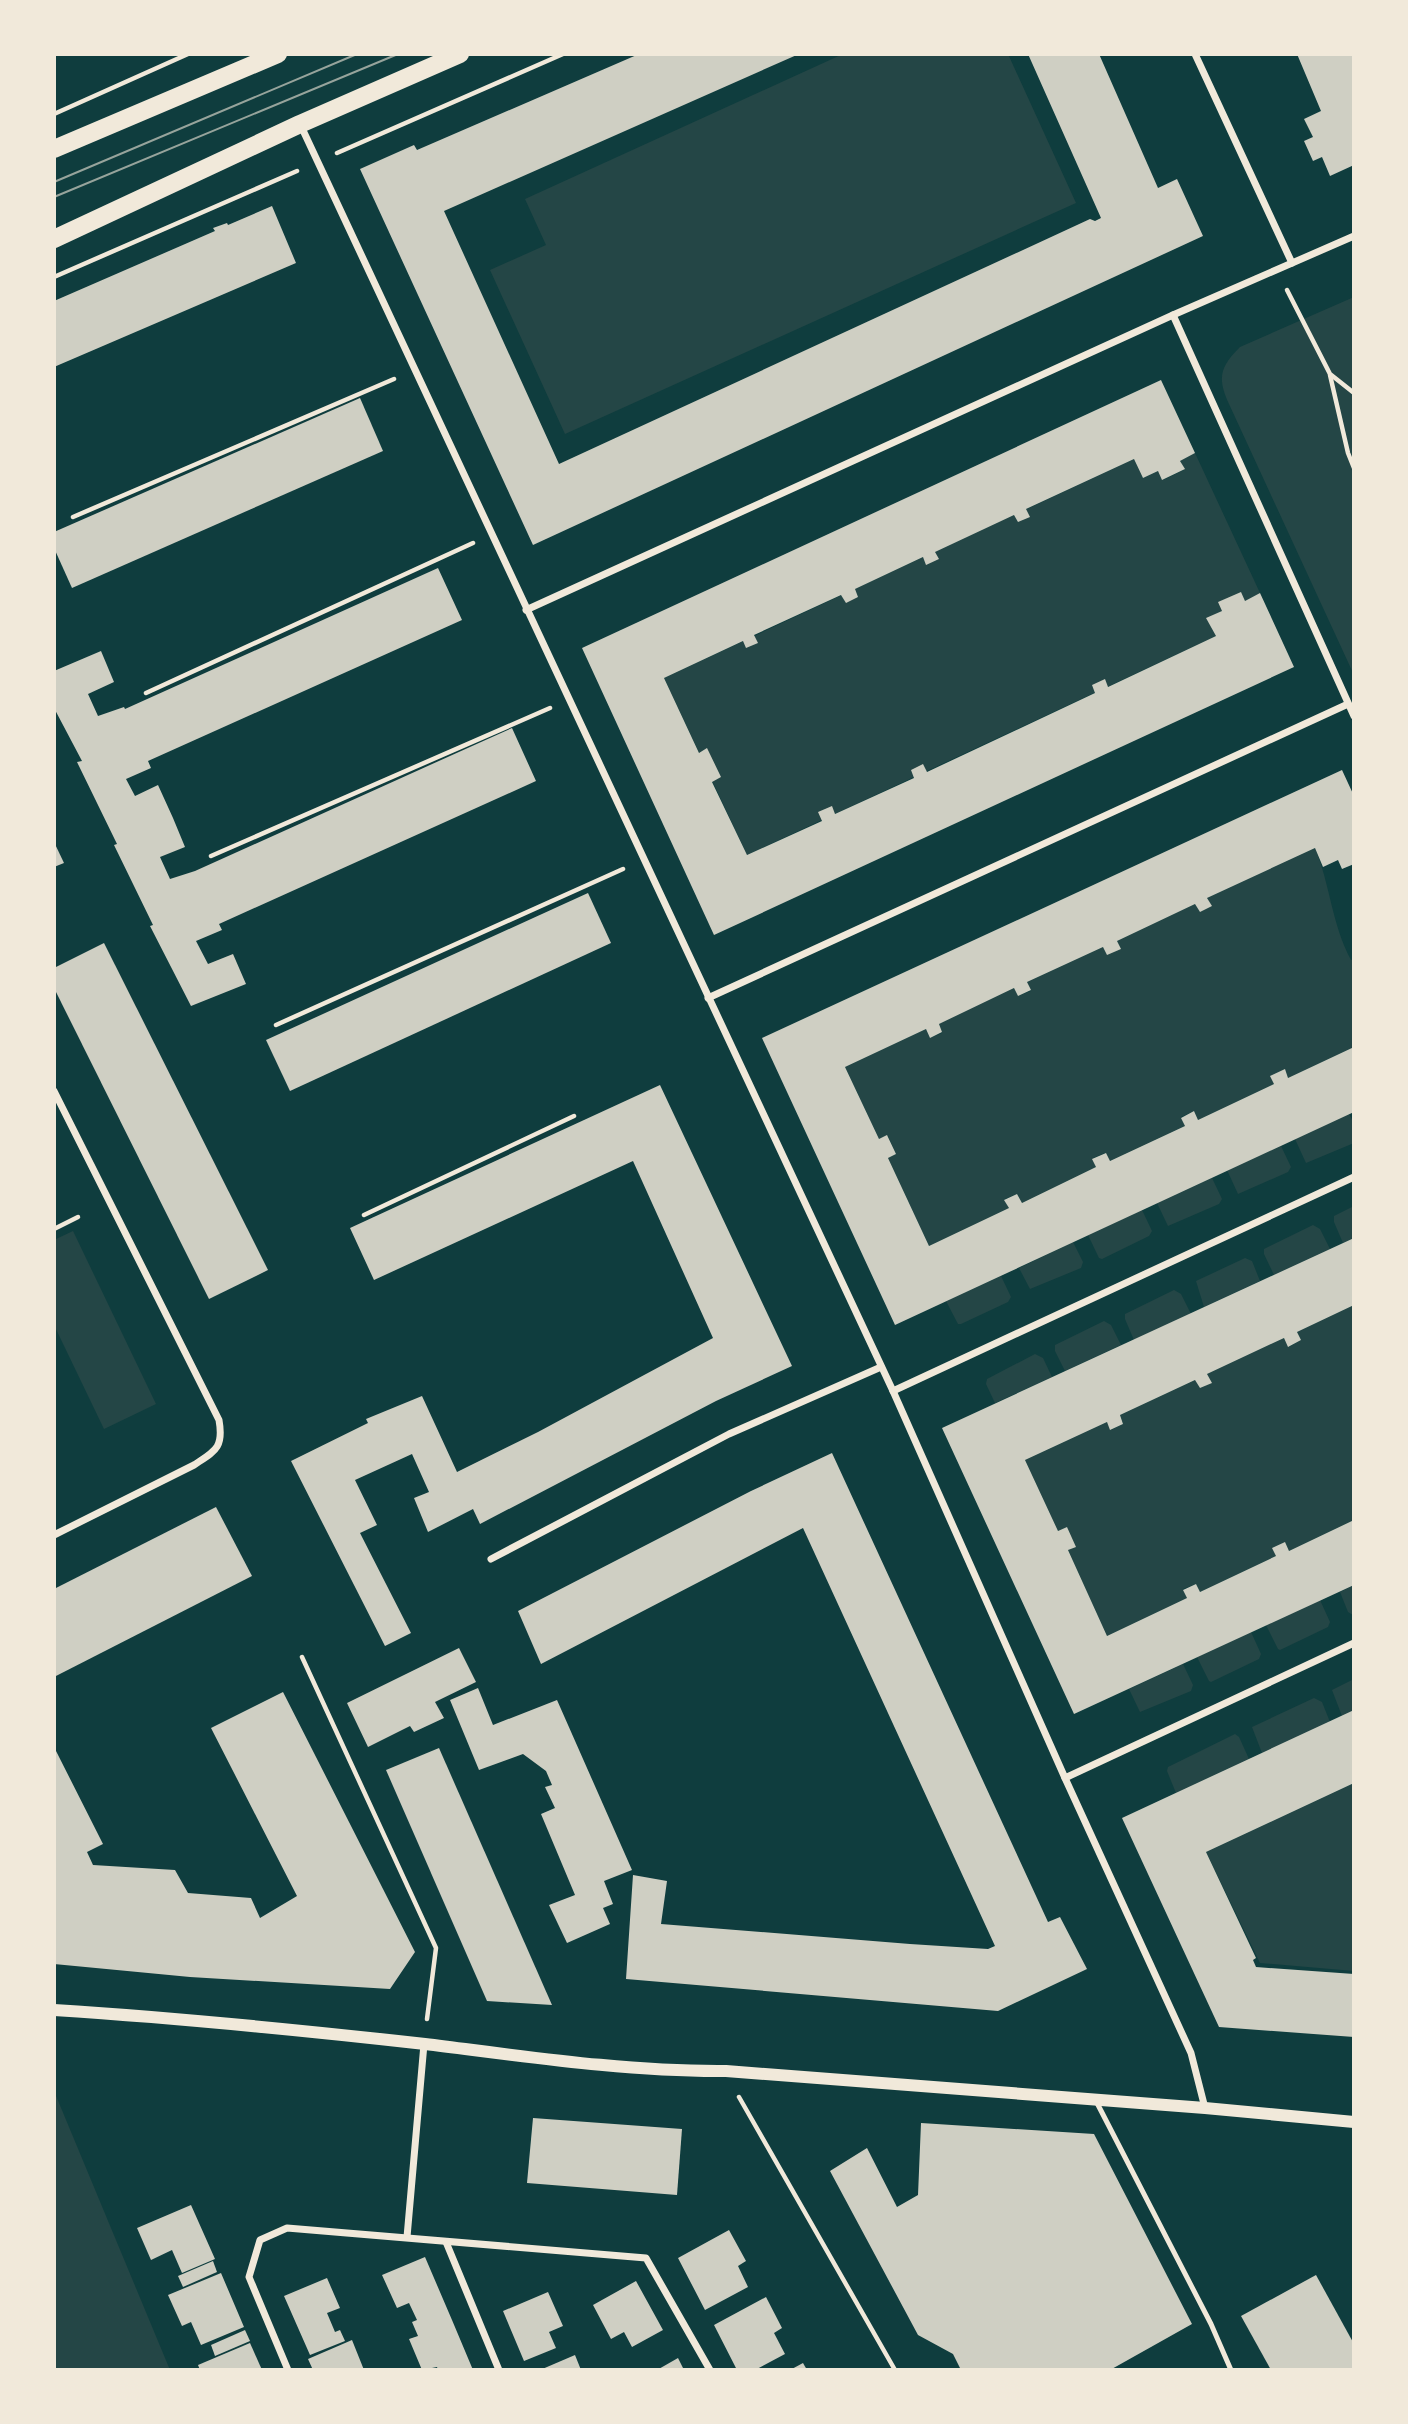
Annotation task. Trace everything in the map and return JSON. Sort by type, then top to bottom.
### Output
[{"type":"main road","points":[[54,149],[278,54]]},
{"type":"main road","points":[[54,239],[300,124],[460,54]]},
{"type":"street","points":[[1195,54],[1292,263]]},
{"type":"street","points":[[300,124],[893,1391],[1191,2053],[1205,2108]]},
{"type":"street","points":[[526,610],[1173,315],[1354,236]]},
{"type":"street","points":[[1173,315],[1354,716]]},
{"type":"street","points":[[708,998],[1348,704]]},
{"type":"street","points":[[54,1091],[219,1420],[222,1437],[215,1451],[194,1465],[54,1535]]},
{"type":"street","points":[[893,1391],[1354,1177]]},
{"type":"street","points":[[491,1559],[729,1434],[881,1367]]},
{"type":"street","points":[[1065,1778],[1354,1643]]},
{"type":"street","points":[[54,2010],[190,2019],[688,2071],[726,2071],[1354,2122]]},
{"type":"street","points":[[407,2237],[424,2044]]},
{"type":"street","points":[[288,2370],[249,2277],[260,2240],[287,2228],[646,2258],[710,2370]]},
{"type":"street","points":[[446,2242],[499,2370]]},
{"type":"lane","points":[[1095,2100],[1205,2312],[1231,2370]]},
{"type":"path","points":[[54,114],[188,54]]},
{"type":"path","points":[[1277,270],[1330,374],[1348,453],[1354,468]]},
{"type":"path","points":[[73,517],[414,370]]},
{"type":"path","points":[[1330,374],[1354,393]]},
{"type":"path","points":[[146,693],[491,535]]},
{"type":"path","points":[[211,856],[568,700]]},
{"type":"path","points":[[276,1025],[643,860]]},
{"type":"path","points":[[364,1215],[574,1116]]},
{"type":"path","points":[[54,1229],[78,1217]]},
{"type":"path","points":[[302,1657],[436,1948],[424,2044]]},
{"type":"path","points":[[726,2071],[895,2370]]},
{"type":"shaded area","points":[[843,54],[1008,54],[1076,203],[565,434],[490,270],[546,245],[525,199]]},
{"type":"shaded area","points":[[1354,297],[1354,675],[1229,404],[1223,387],[1222,373],[1240,347]]},
{"type":"shaded area","points":[[1195,453],[1260,593],[1245,601],[1241,593],[1219,602],[1222,611],[1207,619],[1216,636],[747,855],[664,678],[1134,459],[1143,478],[1158,471],[1163,480],[1184,470],[1180,461]]},
{"type":"shaded area","points":[[1315,848],[1339,933],[1351,960],[1354,959],[1354,1047],[1288,1078],[1285,1070],[1274,1084],[1198,1120],[1194,1111],[1181,1117],[1185,1126],[1110,1161],[1105,1153],[1093,1158],[1096,1167],[1022,1203],[1017,1194],[1005,1199],[1009,1208],[929,1246],[888,1158],[896,1154],[888,1136],[879,1139],[845,1067],[926,1029],[930,1038],[942,1033],[939,1024],[1014,988],[1018,996],[1031,991],[1027,982],[1103,947],[1120,949],[1117,941],[1195,904],[1200,912],[1211,906],[1207,898]]},
{"type":"shaded area","points":[[1349,1114],[1354,1123],[1354,1143],[1306,1163],[1295,1139]]},
{"type":"shaded area","points":[[1281,1146],[1291,1167],[1288,1172],[1238,1194],[1227,1170]]},
{"type":"shaded area","points":[[1212,1178],[1222,1199],[1219,1204],[1168,1226],[1157,1203]]},
{"type":"shaded area","points":[[1354,1206],[1354,1238],[1343,1243],[1334,1216]]},
{"type":"shaded area","points":[[1142,1210],[1152,1231],[1149,1236],[1102,1259],[1099,1258],[1088,1235]]},
{"type":"shaded area","points":[[1313,1225],[1320,1229],[1330,1249],[1274,1275],[1264,1249]]},
{"type":"shaded area","points":[[73,1231],[156,1404],[104,1429],[54,1325],[54,1240]]},
{"type":"shaded area","points":[[1073,1242],[1083,1262],[1081,1268],[1030,1289],[1019,1268]]},
{"type":"shaded area","points":[[1245,1258],[1252,1261],[1260,1281],[1204,1307],[1196,1281]]},
{"type":"shaded area","points":[[1001,1276],[1011,1297],[1008,1302],[958,1324],[946,1301]]},
{"type":"shaded area","points":[[1174,1290],[1181,1294],[1191,1314],[1134,1340],[1125,1314]]},
{"type":"shaded area","points":[[1354,1305],[1354,1520],[1289,1551],[1285,1543],[1276,1556],[1200,1592],[1196,1584],[1183,1589],[1187,1598],[1107,1636],[1068,1550],[1075,1546],[1067,1527],[1058,1531],[1025,1460],[1107,1422],[1111,1430],[1123,1424],[1120,1415],[1195,1380],[1200,1388],[1211,1383],[1207,1374],[1284,1338],[1289,1347],[1301,1340],[1297,1332]]},
{"type":"shaded area","points":[[1104,1321],[1111,1325],[1121,1345],[1065,1371],[1055,1351],[1055,1345]]},
{"type":"shaded area","points":[[1035,1354],[1043,1358],[1052,1377],[995,1403],[986,1384],[987,1379]]},
{"type":"shaded area","points":[[1354,1585],[1353,1615],[1348,1612],[1340,1592]]},
{"type":"shaded area","points":[[1320,1600],[1330,1622],[1328,1627],[1278,1649],[1266,1625]]},
{"type":"shaded area","points":[[1251,1632],[1261,1654],[1259,1659],[1209,1681],[1197,1657]]},
{"type":"shaded area","points":[[1183,1664],[1193,1685],[1191,1691],[1140,1712],[1129,1689]]},
{"type":"shaded area","points":[[1354,1679],[1354,1711],[1342,1716],[1332,1690]]},
{"type":"shaded area","points":[[1314,1698],[1322,1702],[1330,1722],[1262,1753],[1252,1727]]},
{"type":"shaded area","points":[[1235,1734],[1249,1759],[1176,1793],[1167,1771],[1168,1767]]},
{"type":"shaded area","points":[[1354,1783],[1354,1971],[1260,1963],[1206,1852]]},
{"type":"shaded area","points":[[54,2091],[170,2370],[54,2370]]},
{"type":"building","points":[[639,54],[799,54],[444,211],[559,464],[1090,219],[1095,221],[1101,218],[1028,54],[1099,54],[1158,188],[1177,179],[1203,236],[533,545],[360,169],[414,145],[417,150]]},
{"type":"building","points":[[1297,54],[1354,54],[1354,165],[1330,176],[1322,157],[1313,161],[1304,141],[1313,137],[1304,119],[1321,111]]},
{"type":"building","points":[[272,206],[296,263],[54,367],[54,301],[215,231],[213,228],[227,223],[228,225]]},
{"type":"building","points":[[1161,380],[1195,453],[1180,461],[1185,469],[1162,480],[1158,471],[1143,478],[1134,459],[1026,509],[1030,517],[1018,522],[1014,515],[935,552],[939,559],[926,565],[923,557],[855,589],[858,597],[846,603],[841,595],[754,635],[758,643],[746,648],[743,641],[664,678],[699,753],[707,748],[721,777],[712,782],[747,855],[822,821],[818,812],[832,806],[835,814],[914,778],[911,770],[923,764],[927,772],[1095,693],[1092,685],[1105,679],[1108,687],[1216,636],[1206,618],[1222,611],[1218,602],[1241,592],[1245,601],[1260,593],[1294,667],[714,935],[582,648]]},
{"type":"building","points":[[360,398],[383,451],[72,588],[54,548],[54,532]]},
{"type":"building","points":[[438,568],[462,620],[148,761],[151,768],[126,779],[135,796],[158,785],[173,818],[185,847],[160,857],[170,879],[195,871],[512,728],[536,781],[219,924],[222,930],[196,941],[208,964],[233,954],[246,984],[191,1006],[150,926],[153,925],[114,845],[117,844],[77,762],[82,761],[54,708],[54,671],[101,651],[114,682],[88,694],[98,716],[124,707],[125,709]]},
{"type":"building","points":[[1342,770],[1354,796],[1354,864],[1342,869],[1338,860],[1323,867],[1315,848],[1207,898],[1212,906],[1200,912],[1195,904],[1117,941],[1121,949],[1107,955],[1103,947],[1027,982],[1031,990],[1018,996],[1014,988],[939,1024],[942,1032],[930,1038],[926,1029],[845,1067],[879,1139],[887,1135],[896,1154],[888,1158],[929,1246],[1009,1208],[1004,1200],[1017,1194],[1022,1203],[1096,1167],[1092,1159],[1106,1153],[1110,1161],[1185,1126],[1181,1118],[1194,1111],[1198,1120],[1274,1084],[1270,1076],[1285,1069],[1288,1078],[1354,1047],[1354,1112],[895,1325],[762,1038]]},
{"type":"building","points":[[54,842],[64,863],[54,867]]},
{"type":"building","points":[[588,893],[611,943],[290,1091],[266,1040]]},
{"type":"building","points":[[104,943],[268,1270],[209,1299],[54,988],[54,968]]},
{"type":"building","points":[[660,1085],[792,1366],[716,1401],[480,1524],[473,1509],[428,1532],[414,1498],[429,1492],[412,1454],[355,1480],[377,1525],[360,1533],[411,1633],[385,1646],[291,1461],[368,1423],[366,1419],[422,1396],[457,1472],[538,1432],[713,1338],[633,1161],[374,1280],[350,1228]]},
{"type":"building","points":[[1354,1238],[1354,1305],[1297,1332],[1301,1340],[1288,1347],[1284,1338],[1207,1374],[1212,1383],[1200,1388],[1195,1380],[1120,1415],[1123,1424],[1110,1430],[1107,1422],[1025,1460],[1058,1531],[1067,1527],[1076,1547],[1068,1550],[1107,1636],[1187,1598],[1183,1590],[1196,1584],[1200,1592],[1276,1556],[1272,1548],[1285,1542],[1289,1551],[1354,1520],[1354,1585],[1074,1714],[942,1428]]},
{"type":"building","points":[[832,1453],[1048,1922],[1060,1917],[1087,1969],[998,2011],[626,1979],[633,1875],[667,1881],[661,1924],[910,1944],[988,1949],[995,1946],[803,1528],[541,1664],[518,1611],[751,1491]]},
{"type":"building","points":[[216,1507],[252,1576],[54,1677],[54,1589]]},
{"type":"building","points":[[459,1648],[476,1682],[435,1702],[444,1718],[414,1732],[410,1726],[368,1747],[347,1703]]},
{"type":"building","points":[[478,1688],[493,1725],[557,1700],[632,1870],[604,1881],[613,1904],[603,1908],[610,1924],[567,1943],[549,1905],[575,1895],[541,1814],[555,1808],[545,1787],[552,1785],[546,1771],[523,1754],[479,1770],[450,1700]]},
{"type":"building","points":[[283,1692],[415,1952],[390,1989],[190,1977],[54,1964],[54,1747],[103,1844],[87,1852],[93,1865],[175,1870],[188,1893],[251,1898],[260,1918],[297,1896],[211,1728]]},
{"type":"building","points":[[1354,1710],[1354,1783],[1206,1852],[1256,1958],[1253,1960],[1256,1967],[1354,1974],[1354,2037],[1219,2027],[1122,1818]]},
{"type":"building","points":[[439,1748],[552,2005],[487,2001],[386,1770]]},
{"type":"building","points":[[533,2118],[682,2129],[677,2195],[527,2183]]},
{"type":"building","points":[[921,2123],[1094,2134],[1192,2324],[1110,2370],[961,2370],[953,2354],[918,2335],[830,2171],[867,2148],[897,2207],[918,2195]]},
{"type":"building","points":[[191,2205],[215,2259],[182,2273],[172,2250],[151,2260],[137,2228]]},
{"type":"building","points":[[729,2230],[746,2261],[738,2266],[748,2287],[705,2310],[678,2258]]},
{"type":"building","points":[[425,2257],[473,2370],[438,2370],[437,2367],[422,2370],[409,2339],[418,2336],[412,2322],[417,2320],[409,2303],[397,2308],[382,2275]]},
{"type":"building","points":[[213,2261],[217,2272],[183,2287],[178,2276]]},
{"type":"building","points":[[221,2273],[244,2327],[201,2345],[191,2322],[182,2326],[168,2295]]},
{"type":"building","points":[[1316,2275],[1354,2344],[1354,2370],[1271,2370],[1241,2316]]},
{"type":"building","points":[[327,2278],[340,2308],[327,2313],[335,2332],[340,2330],[345,2341],[310,2355],[284,2296]]},
{"type":"building","points":[[636,2281],[663,2330],[632,2347],[624,2332],[611,2339],[593,2305]]},
{"type":"building","points":[[548,2292],[563,2326],[549,2332],[556,2348],[524,2361],[503,2311]]},
{"type":"building","points":[[766,2297],[782,2328],[774,2333],[785,2354],[755,2370],[737,2370],[714,2325]]},
{"type":"building","points":[[245,2330],[250,2341],[215,2356],[211,2345]]},
{"type":"building","points":[[352,2340],[364,2370],[313,2370],[308,2359]]},
{"type":"building","points":[[250,2343],[262,2370],[200,2370],[198,2365]]},
{"type":"building","points":[[575,2355],[581,2370],[540,2370]]},
{"type":"building","points":[[678,2358],[684,2370],[657,2370]]},
{"type":"building","points":[[803,2363],[807,2370],[790,2370]]},
{"type":"tram line","points":[[54,182],[357,54]]},
{"type":"tram line","points":[[54,197],[398,54]]}]
